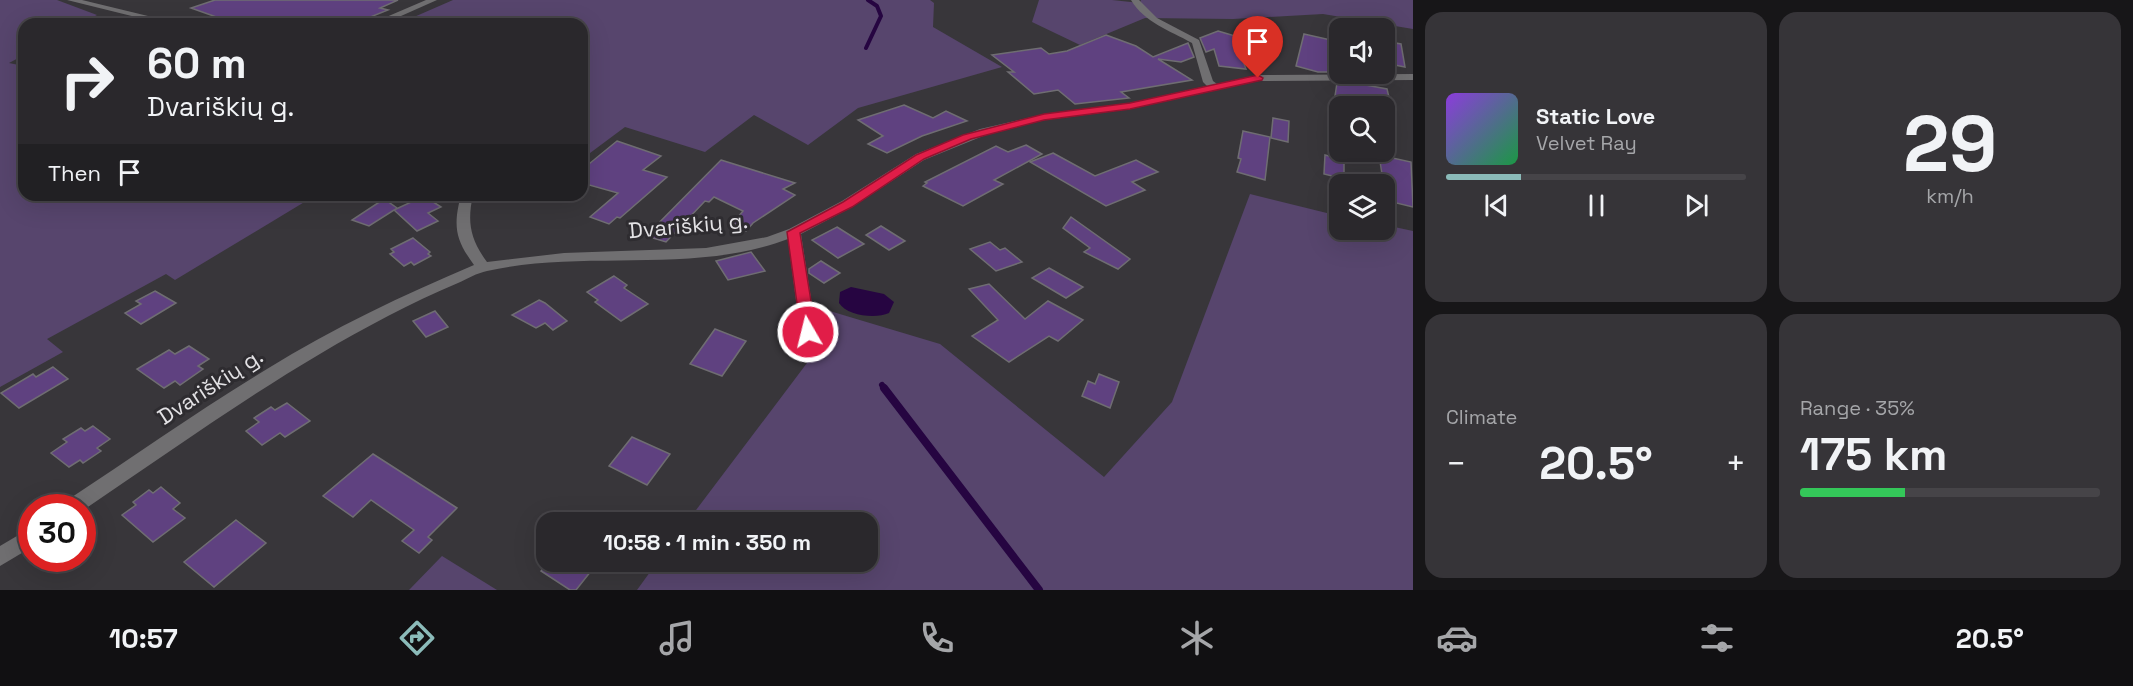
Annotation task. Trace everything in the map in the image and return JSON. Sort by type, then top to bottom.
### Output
[{"type":"street","points":[[71,0],[150,18]]},
{"type":"street","points":[[390,18],[433,0]]},
{"type":"street","points":[[1135,0],[1140,8],[1154,19],[1196,42],[1208,82],[1213,86]]},
{"type":"street","name":"Dvariškių g.","points":[[92,494],[178,434],[344,332],[426,291],[483,267],[564,256],[706,252],[770,241],[794,232],[848,204],[920,157],[967,137],[1026,121],[1130,106],[1245,80],[1278,77],[1413,77]]},
{"type":"street","points":[[465,201],[460,220],[467,245],[483,267]]},
{"type":"street","points":[[794,232],[808,332]]},
{"type":"street","points":[[0,557],[18,545]]},
{"type":"shaded area","points":[[0,0],[57,0],[97,15],[91,18],[18,18],[18,58],[9,63],[18,65],[18,201],[306,201],[175,280],[166,274],[47,339],[63,352],[0,387]]},
{"type":"shaded area","points":[[453,0],[930,0],[934,3],[933,27],[1002,67],[858,108],[808,145],[754,115],[705,152],[625,127],[588,155],[588,18],[412,18]]},
{"type":"shaded area","points":[[1039,0],[1112,0],[1140,3],[1141,0],[1413,0],[1413,29],[1395,26],[1395,18],[1347,18],[1323,14],[1233,19],[1145,18],[1080,45],[1032,22]]},
{"type":"shaded area","points":[[1250,194],[1329,214],[1329,240],[1395,240],[1395,227],[1413,231],[1413,590],[637,590],[650,572],[878,572],[878,512],[695,512],[807,363],[813,306],[940,344],[1104,477],[1172,402]]},
{"type":"shaded area","points":[[851,287],[884,294],[894,302],[889,313],[877,316],[848,311],[839,303],[840,292]]},
{"type":"shaded area","points":[[442,556],[497,590],[409,590]]},
{"type":"building","points":[[215,0],[398,0],[380,8],[388,10],[368,18],[219,18],[191,8]]},
{"type":"building","points":[[1218,31],[1245,39],[1270,41],[1266,64],[1243,61],[1246,69],[1219,66],[1214,49],[1206,52],[1200,38]]},
{"type":"building","points":[[1304,34],[1329,40],[1329,72],[1318,72],[1296,66]]},
{"type":"building","points":[[1106,35],[1136,46],[1153,57],[1188,43],[1194,57],[1181,62],[1158,59],[1192,80],[1121,92],[1129,98],[1075,104],[1058,90],[1034,94],[1008,72],[1014,72],[992,55],[1041,48],[1049,54],[1067,51]]},
{"type":"building","points":[[1395,43],[1401,44],[1405,67],[1395,65]]},
{"type":"building","points":[[1337,84],[1360,84],[1387,89],[1389,96],[1335,96]]},
{"type":"building","points":[[904,105],[933,118],[946,111],[967,121],[922,136],[887,153],[868,144],[883,136],[858,120]]},
{"type":"building","points":[[1273,118],[1289,121],[1288,142],[1271,138]]},
{"type":"building","points":[[1243,131],[1270,137],[1265,180],[1237,172],[1241,159],[1238,158]]},
{"type":"building","points":[[617,141],[661,156],[643,170],[667,177],[620,218],[617,217],[609,224],[590,217],[618,193],[588,185],[589,164]]},
{"type":"building","points":[[1026,145],[1042,154],[994,180],[1003,184],[963,206],[923,186],[927,183],[925,182],[996,146],[1008,152]]},
{"type":"building","points":[[1053,153],[1095,176],[1136,160],[1158,172],[1132,182],[1145,190],[1106,206],[1030,162]]},
{"type":"building","points":[[1325,155],[1329,156],[1329,162],[1344,162],[1344,174],[1324,174]]},
{"type":"building","points":[[1395,158],[1411,162],[1413,207],[1395,203],[1395,174],[1382,174],[1380,162],[1395,162]]},
{"type":"building","points":[[721,160],[795,183],[783,189],[795,195],[753,223],[746,231],[733,223],[743,211],[714,197],[709,202],[705,201],[666,242],[646,236]]},
{"type":"building","points":[[381,201],[387,201],[397,208],[369,226],[352,220]]},
{"type":"building","points":[[413,201],[432,201],[441,207],[428,213],[438,221],[417,231],[394,210]]},
{"type":"building","points":[[1071,217],[1130,259],[1118,269],[1084,252],[1090,248],[1063,228]]},
{"type":"building","points":[[881,226],[905,241],[889,250],[866,235]]},
{"type":"building","points":[[837,227],[864,244],[838,258],[812,240]]},
{"type":"building","points":[[413,238],[430,252],[428,254],[431,256],[414,265],[411,262],[404,266],[390,254],[394,252],[391,249]]},
{"type":"building","points":[[990,242],[1000,250],[1005,248],[1022,262],[996,271],[970,249]]},
{"type":"building","points":[[751,252],[765,271],[728,280],[716,261]]},
{"type":"building","points":[[821,261],[840,273],[824,283],[809,273],[809,269]]},
{"type":"building","points":[[1049,268],[1083,287],[1066,298],[1032,278]]},
{"type":"building","points":[[614,276],[627,285],[624,288],[648,304],[621,321],[595,302],[598,300],[587,292]]},
{"type":"building","points":[[989,284],[1025,319],[1048,301],[1083,320],[1058,341],[1049,336],[1009,362],[972,336],[998,320],[969,289]]},
{"type":"building","points":[[155,291],[176,303],[141,324],[125,313],[141,304],[136,301]]},
{"type":"building","points":[[539,300],[567,321],[553,330],[545,323],[536,328],[512,315]]},
{"type":"building","points":[[435,311],[448,327],[426,337],[413,321]]},
{"type":"building","points":[[715,329],[746,341],[722,376],[690,364]]},
{"type":"building","points":[[189,346],[209,359],[198,366],[203,369],[180,385],[175,381],[164,388],[137,369],[169,350],[175,354]]},
{"type":"building","points":[[53,367],[68,379],[19,408],[1,393],[33,374],[36,377]]},
{"type":"building","points":[[1099,374],[1119,382],[1110,408],[1082,396],[1088,381],[1095,384]]},
{"type":"building","points":[[287,403],[310,421],[285,437],[280,433],[262,445],[246,431],[259,422],[254,418],[271,407],[275,410]]},
{"type":"building","points":[[93,426],[110,439],[97,448],[101,451],[83,463],[80,460],[69,467],[51,453],[67,442],[63,439],[81,428],[85,431]]},
{"type":"building","points":[[632,437],[670,454],[647,485],[609,466]]},
{"type":"building","points":[[373,454],[457,508],[428,537],[432,540],[419,553],[402,541],[414,530],[371,500],[353,517],[323,496]]},
{"type":"building","points":[[161,487],[180,503],[173,509],[185,518],[153,542],[122,515],[136,505],[133,502],[149,490],[153,493]]},
{"type":"building","points":[[236,520],[266,543],[214,587],[184,562]]},
{"type":"building","points":[[543,572],[590,572],[576,590],[570,590]]},
{"type":"waterway","points":[[866,48],[881,16],[877,6],[868,0]]},
{"type":"waterway","points":[[882,385],[885,389]]},
{"type":"waterway","points":[[884,388],[1039,590]]},
{"type":"route","points":[[808,332],[794,232],[848,204],[920,157],[967,137],[1008,125],[1044,117],[1130,106],[1213,86],[1258,78]]}]
